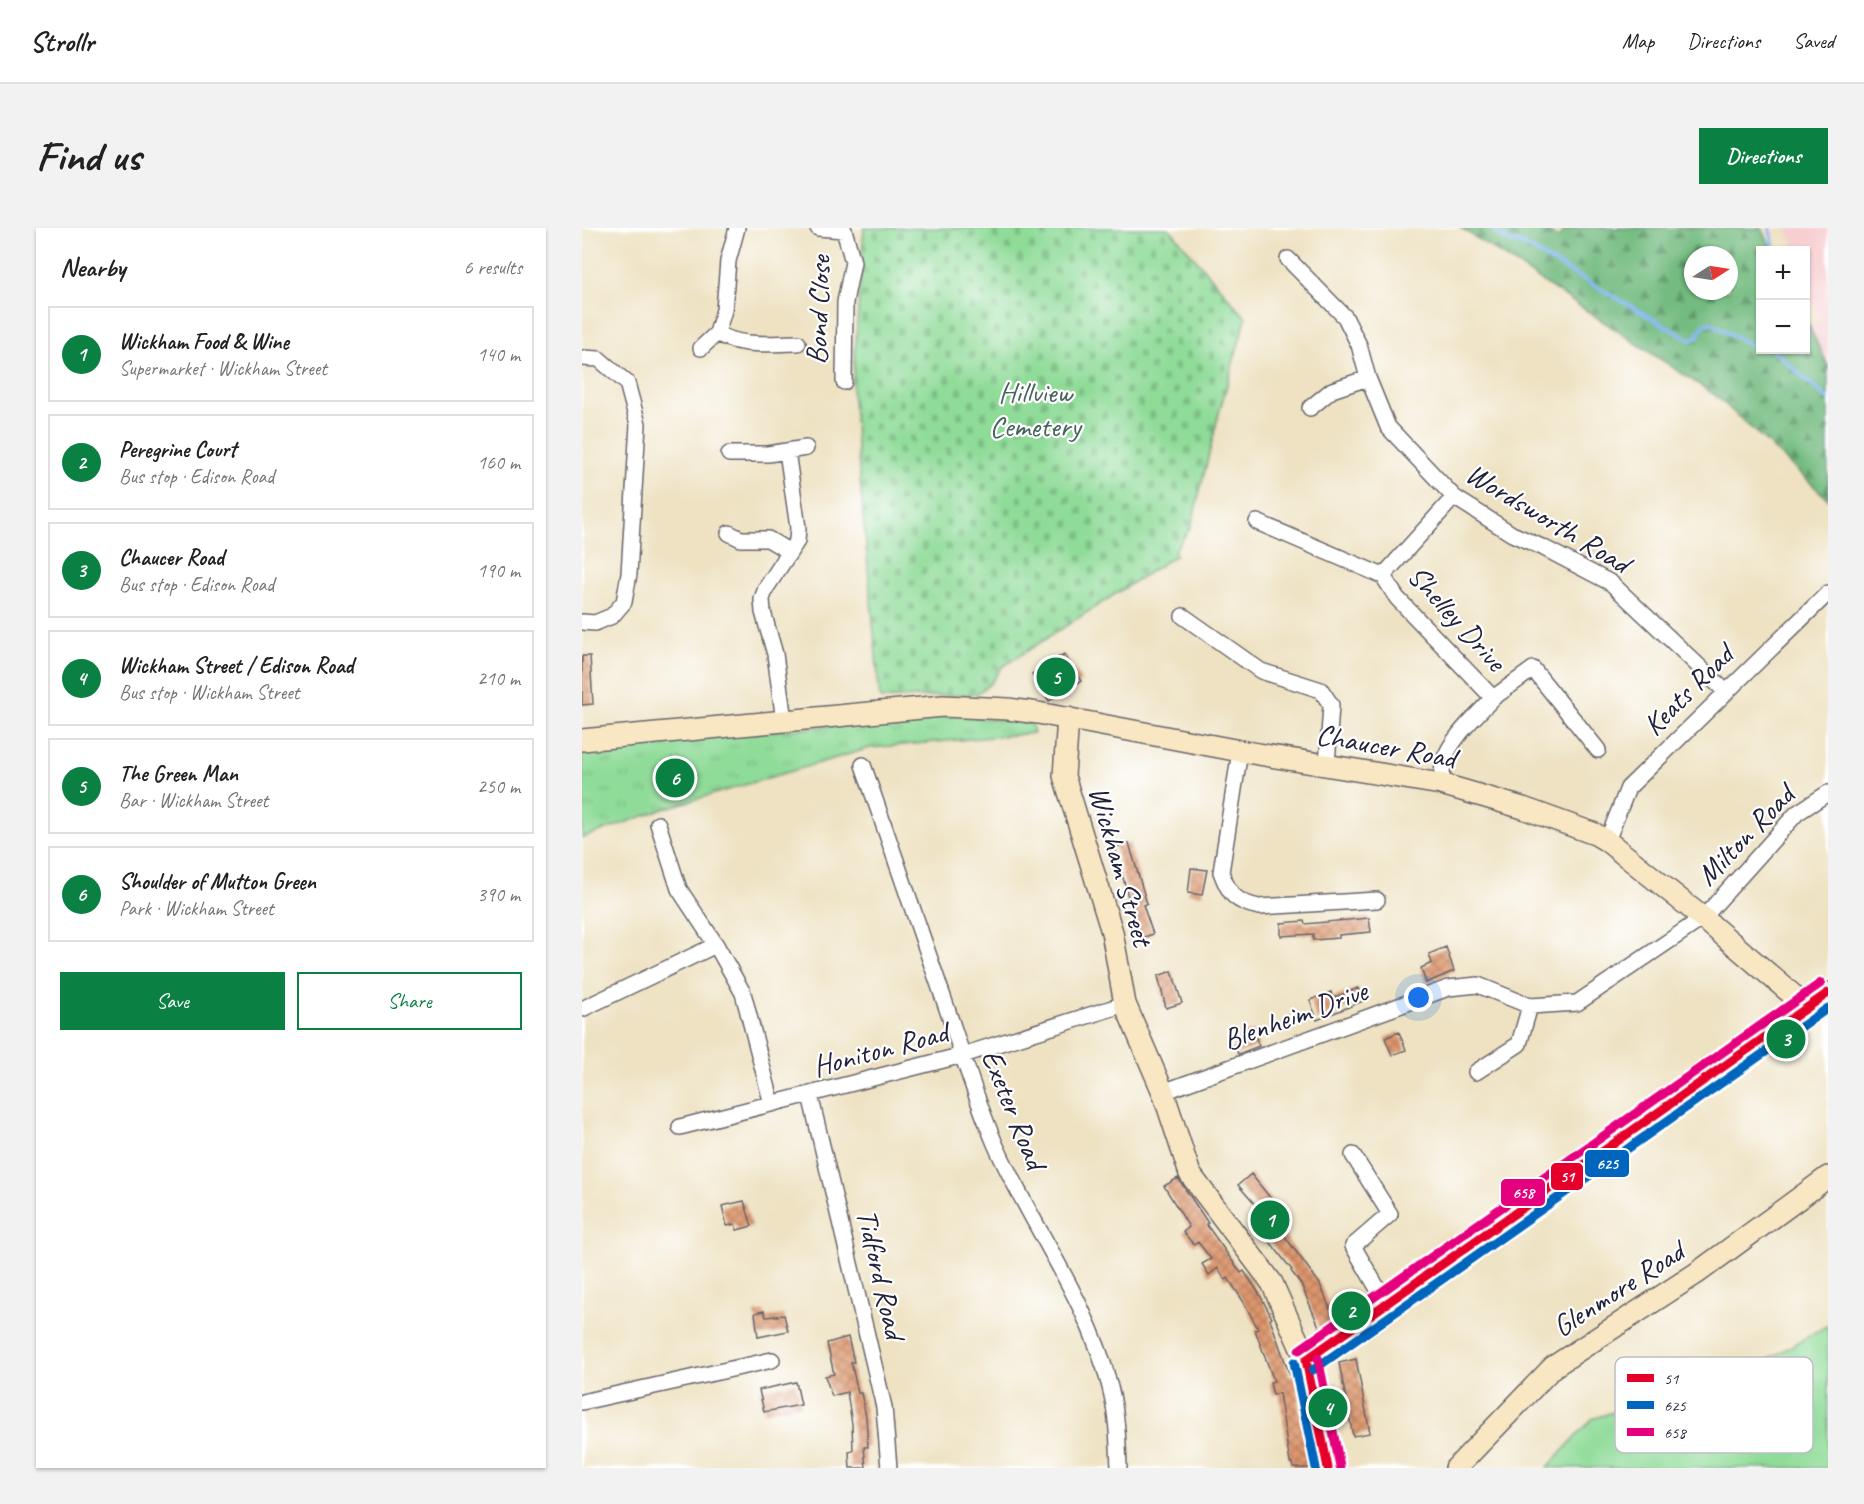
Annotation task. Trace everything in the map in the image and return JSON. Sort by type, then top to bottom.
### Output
[{"type":"street","points":[[701,348],[717,333],[724,310],[728,261],[737,228]]},
{"type":"street","name":"Bond Close","points":[[818,228],[844,229],[853,262],[845,302],[844,382]]},
{"type":"street","name":"Wordsworth Road","points":[[1288,259],[1345,316],[1359,345],[1368,378],[1388,427],[1454,497],[1512,534],[1611,583],[1725,691]]},
{"type":"street","points":[[717,333],[727,340],[748,344],[798,343]]},
{"type":"street","points":[[582,358],[599,359],[627,383],[638,424],[629,574],[624,602],[612,616],[596,623],[582,622]]},
{"type":"street","points":[[1310,408],[1332,390],[1368,378]]},
{"type":"street","points":[[729,454],[768,454],[806,448]]},
{"type":"street","points":[[784,721],[780,681],[763,612],[762,598],[766,588],[797,541],[798,528],[787,452]]},
{"type":"street","name":"Shelley Drive","points":[[1441,784],[1444,760],[1448,752],[1463,730],[1493,698],[1397,598],[1383,576],[1454,497]]},
{"type":"street","points":[[1257,522],[1383,576]]},
{"type":"street","points":[[729,533],[741,538],[768,539],[790,552]]},
{"type":"street","name":"Keats Road","points":[[1606,841],[1628,788],[1828,593]]},
{"type":"street","points":[[1183,616],[1261,671],[1321,690],[1331,705],[1327,765]]},
{"type":"street","points":[[1493,698],[1533,669],[1598,750]]},
{"type":"street","points":[[582,740],[943,706],[1008,709],[1068,718]]},
{"type":"street","name":"Chaucer Road","points":[[1068,718],[1240,751],[1441,784],[1523,808],[1595,834],[1704,918],[1807,1007]]},
{"type":"street","name":"Wickham Street","points":[[1068,718],[1064,776],[1112,932],[1125,1004],[1163,1092],[1190,1174],[1272,1283],[1306,1360],[1328,1468]]},
{"type":"street","points":[[1240,751],[1221,872],[1227,889],[1243,904],[1259,907],[1377,900]]},
{"type":"street","name":"Exeter Road","points":[[863,765],[996,1145],[1062,1271],[1098,1346],[1111,1389],[1119,1468]]},
{"type":"street","name":"Milton Road","points":[[1704,918],[1797,813],[1828,793]]},
{"type":"street","points":[[658,824],[679,889],[716,945],[743,993],[772,1104]]},
{"type":"street","name":"Blenheim Drive","points":[[1163,1092],[1448,988],[1478,985],[1530,1006],[1577,1002],[1704,918]]},
{"type":"street","points":[[582,1009],[716,945]]},
{"type":"street","points":[[1306,1360],[1828,993]]},
{"type":"street","name":"Honiton Road","points":[[680,1127],[963,1055],[1125,1004]]},
{"type":"street","points":[[1476,1072],[1519,1044],[1530,1006]]},
{"type":"street","name":"Tidford Road","points":[[810,1095],[884,1407],[889,1468]]},
{"type":"street","points":[[1353,1155],[1390,1214],[1353,1246],[1386,1304]]},
{"type":"street","name":"Glenmore Road","points":[[1456,1468],[1553,1367],[1697,1273],[1828,1177]]},
{"type":"street","points":[[582,1402],[772,1360]]},
{"type":"shaded area","points":[[1787,228],[1828,228],[1828,368],[1810,336],[1810,326],[1819,320],[1810,293],[1810,246],[1794,246]]},
{"type":"green space","name":"Hillview Cemetery","points":[[864,228],[1169,228],[1246,318],[1219,413],[1191,527],[1174,551],[1176,555],[1002,667],[991,683],[976,694],[880,699],[852,392]]},
{"type":"green space","points":[[1461,228],[1543,228],[1558,238],[1567,228],[1762,228],[1770,246],[1756,246],[1756,354],[1810,354],[1810,328],[1828,366],[1828,499],[1715,395]]},
{"type":"green space","points":[[950,715],[1031,723],[1034,733],[870,748],[666,808],[582,838],[582,748]]},
{"type":"green space","points":[[1828,1325],[1828,1468],[1547,1468],[1592,1419],[1615,1411],[1615,1453],[1813,1453],[1813,1357],[1772,1357]]},
{"type":"building","points":[[1064,654],[1081,681],[1049,701],[1032,674]]},
{"type":"building","points":[[582,656],[590,656],[593,704],[582,705]]},
{"type":"building","points":[[1129,843],[1147,904],[1143,905],[1153,934],[1139,939],[1115,847]]},
{"type":"building","points":[[1191,868],[1207,870],[1202,895],[1188,893]]},
{"type":"building","points":[[1369,918],[1371,932],[1313,940],[1313,934],[1281,936],[1281,923],[1304,921],[1305,924]]},
{"type":"building","points":[[1446,947],[1454,971],[1426,983],[1421,968],[1432,963],[1429,954]]},
{"type":"building","points":[[1172,971],[1182,1003],[1166,1008],[1158,976]]},
{"type":"building","points":[[1358,988],[1363,1001],[1317,1020],[1310,1000],[1331,992],[1333,998]]},
{"type":"building","points":[[1253,1031],[1259,1046],[1238,1054],[1234,1045],[1241,1041],[1239,1035]]},
{"type":"building","points":[[1399,1032],[1406,1050],[1392,1055],[1385,1038]]},
{"type":"building","points":[[1251,1174],[1284,1215],[1275,1223],[1320,1284],[1334,1319],[1344,1312],[1348,1318],[1322,1337],[1317,1330],[1320,1329],[1301,1284],[1256,1224],[1265,1216],[1238,1185]]},
{"type":"building","points":[[1178,1178],[1208,1223],[1206,1224],[1241,1273],[1244,1271],[1272,1318],[1270,1319],[1290,1376],[1295,1375],[1309,1468],[1293,1468],[1290,1463],[1279,1393],[1273,1395],[1270,1382],[1274,1381],[1255,1330],[1258,1329],[1228,1278],[1225,1280],[1218,1268],[1209,1275],[1202,1264],[1211,1259],[1198,1242],[1194,1245],[1183,1232],[1189,1227],[1164,1186]]},
{"type":"building","points":[[744,1201],[752,1226],[737,1230],[735,1224],[727,1226],[722,1206]]},
{"type":"building","points":[[764,1311],[766,1317],[784,1315],[788,1331],[758,1337],[755,1313]]},
{"type":"building","points":[[848,1337],[854,1362],[851,1362],[866,1417],[868,1447],[864,1447],[866,1468],[850,1468],[849,1452],[853,1451],[852,1424],[847,1392],[832,1396],[825,1376],[834,1374],[827,1343]]},
{"type":"building","points":[[1356,1359],[1370,1433],[1353,1436],[1339,1363]]},
{"type":"building","points":[[796,1382],[801,1405],[764,1412],[759,1390]]},
{"type":"waterway","points":[[1490,228],[1510,242],[1520,243],[1690,340],[1696,338],[1704,324],[1711,323],[1752,346],[1756,344]]},
{"type":"waterway","points":[[1770,228],[1773,246]]},
{"type":"waterway","points":[[1777,354],[1828,399]]},
{"type":"transit line","name":"658","points":[[1299,1350],[1821,983]]},
{"type":"transit line","name":"51","points":[[1306,1360],[1828,993]]},
{"type":"transit line","name":"625","points":[[1313,1370],[1828,1008]]},
{"type":"transit line","name":"658","points":[[1318,1358],[1340,1466]]},
{"type":"transit line","name":"51","points":[[1306,1360],[1328,1468]]},
{"type":"transit line","name":"625","points":[[1294,1362],[1316,1468]]},
{"type":"place","name":"The Green Man","points":[[1056,677]]},
{"type":"place","name":"Shoulder of Mutton Green","points":[[675,778]]},
{"type":"place","name":"Chaucer Road","points":[[1786,1039]]},
{"type":"place","name":"Wickham Food & Wine","points":[[1270,1220]]},
{"type":"place","name":"Peregrine Court","points":[[1351,1311]]},
{"type":"place","name":"Wickham Street / Edison Road","points":[[1328,1408]]}]
